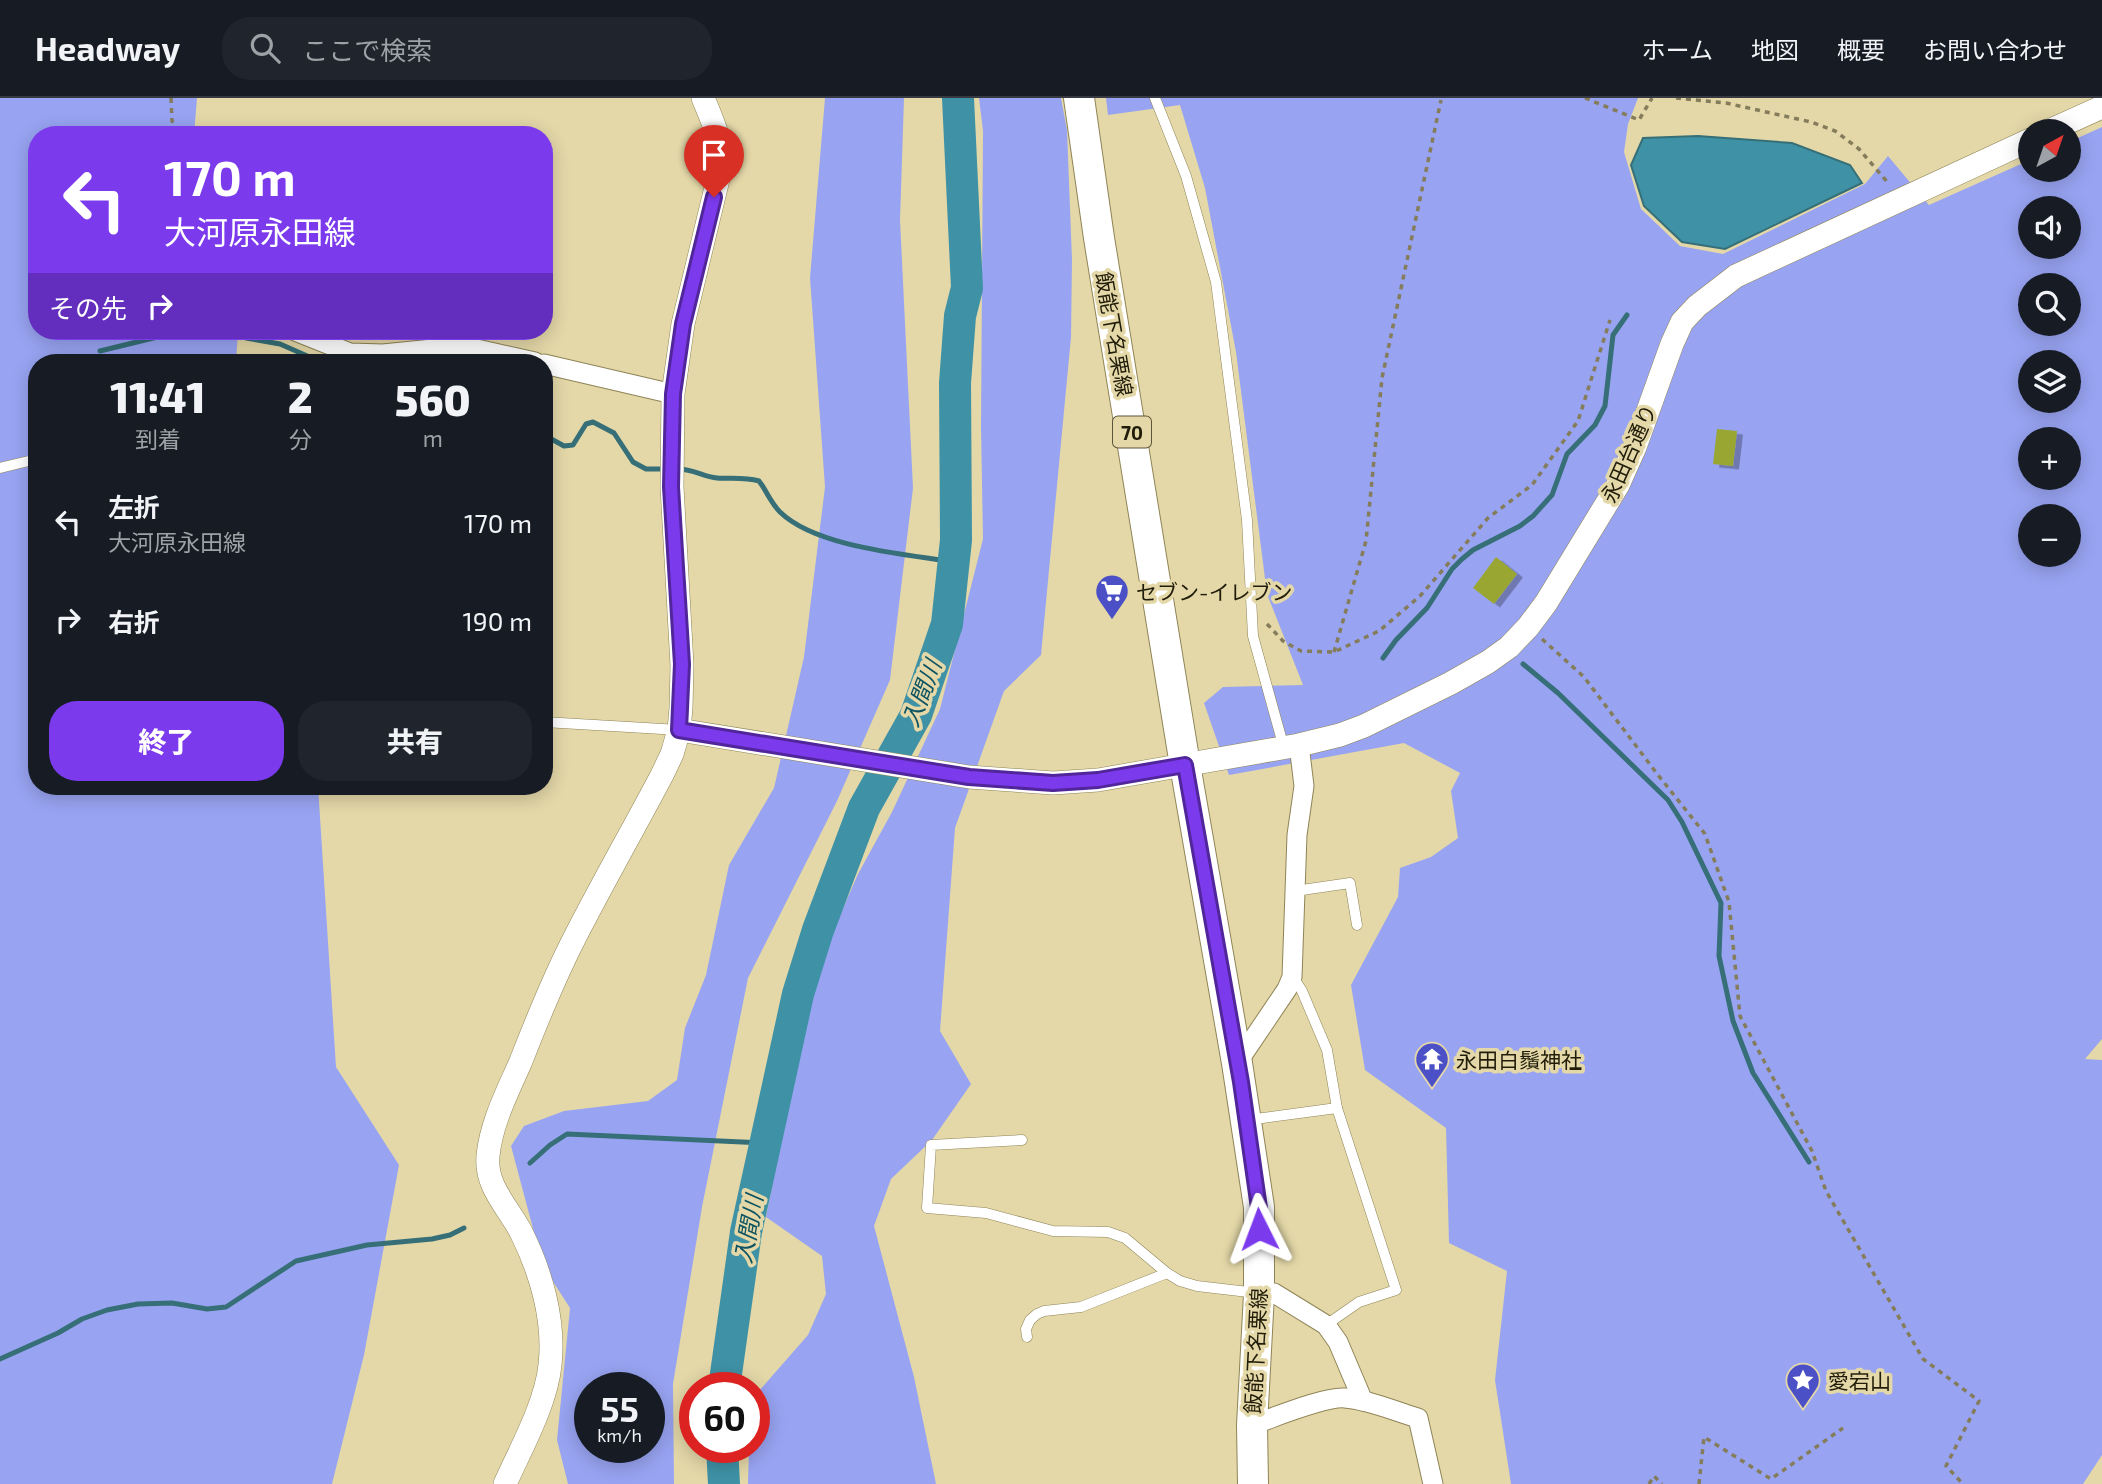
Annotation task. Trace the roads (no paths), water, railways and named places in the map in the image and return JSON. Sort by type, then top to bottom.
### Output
[{"type":"main road","name":"飯能下名栗線","points":[[1079,98],[1099,238],[1185,765],[1247,1121],[1259,1208],[1259,1294],[1252,1425],[1253,1484]]},
{"type":"street","points":[[505,1484],[542,1399],[550,1366],[550,1333],[547,1306],[535,1262],[519,1229],[493,1188],[488,1169],[496,1120],[573,940],[662,775],[679,730],[682,664],[671,487],[673,394],[683,324],[722,158],[717,132],[703,98]]},
{"type":"street","points":[[2076,119],[2102,107]]},
{"type":"street","name":"永田台通り","points":[[679,730],[969,777],[1053,783],[1098,780],[1292,746],[1340,735],[1364,726],[1488,662],[1509,647],[1528,627],[1546,603],[1618,485],[1635,447],[1672,344],[1682,322],[1697,306],[1737,276],[2018,145]]},
{"type":"street","points":[[318,340],[350,353],[383,354],[453,347],[499,354]]},
{"type":"street","points":[[553,366],[673,394]]},
{"type":"street","points":[[1237,1063],[1287,989],[1292,977],[1297,835],[1304,786],[1292,746]]},
{"type":"street","points":[[1259,1294],[1274,1293],[1326,1325],[1338,1342],[1363,1401]]},
{"type":"street","points":[[1252,1425],[1310,1405],[1342,1398],[1363,1401],[1418,1418],[1433,1484]]},
{"type":"lane","points":[[1155,98],[1186,176],[1216,282],[1247,520],[1253,636],[1292,746]]},
{"type":"lane","points":[[0,468],[28,461]]},
{"type":"lane","points":[[553,723],[679,730]]},
{"type":"lane","points":[[1294,891],[1350,883],[1357,925]]},
{"type":"lane","points":[[1292,977],[1302,991],[1327,1050],[1337,1108],[1395,1290],[1359,1302],[1326,1325]]},
{"type":"lane","points":[[1247,1121],[1337,1108]]},
{"type":"lane","points":[[1022,1140],[931,1145],[927,1208],[986,1213],[1053,1231],[1108,1232],[1125,1238],[1180,1281],[1197,1286],[1259,1294]]},
{"type":"lane","points":[[1027,1337],[1026,1329],[1037,1314],[1080,1307],[1167,1273]]},
{"type":"waterway","name":"入間川","points":[[726,1372],[746,1232],[798,994],[818,930],[864,808],[916,715],[947,624],[956,540],[955,383],[960,316],[967,288],[958,98]]},
{"type":"waterway","points":[[1383,658],[1396,640],[1427,608],[1452,569],[1462,559],[1473,550],[1520,526],[1552,495],[1567,454],[1595,425],[1605,406],[1613,335],[1627,315]]},
{"type":"waterway","points":[[100,351],[145,340]]},
{"type":"waterway","points":[[257,340],[280,344],[303,354]]},
{"type":"waterway","points":[[553,440],[564,446],[573,445],[586,424],[593,422],[614,433],[633,462],[646,469],[668,469]]},
{"type":"waterway","points":[[678,469],[712,477],[759,481],[780,512],[796,524],[838,541],[886,552],[954,562]]},
{"type":"waterway","points":[[1523,664],[1558,693],[1668,800],[1682,822],[1721,903],[1719,956],[1733,1021],[1753,1073],[1809,1162]]},
{"type":"waterway","points":[[530,1163],[567,1134],[766,1143]]},
{"type":"waterway","points":[[0,1359],[82,1319],[107,1310],[138,1304],[172,1303],[207,1309],[226,1307],[296,1261],[367,1245],[432,1239],[464,1228]]},
{"type":"waterway","name":"入間川","points":[[723,1463],[724,1484]]},
{"type":"place","name":"セブン-イレブン","points":[[1112,621]]},
{"type":"place","name":"永田白鬚神社","points":[[1432,1089]]},
{"type":"place","name":"愛宕山","points":[[1803,1410]]}]
